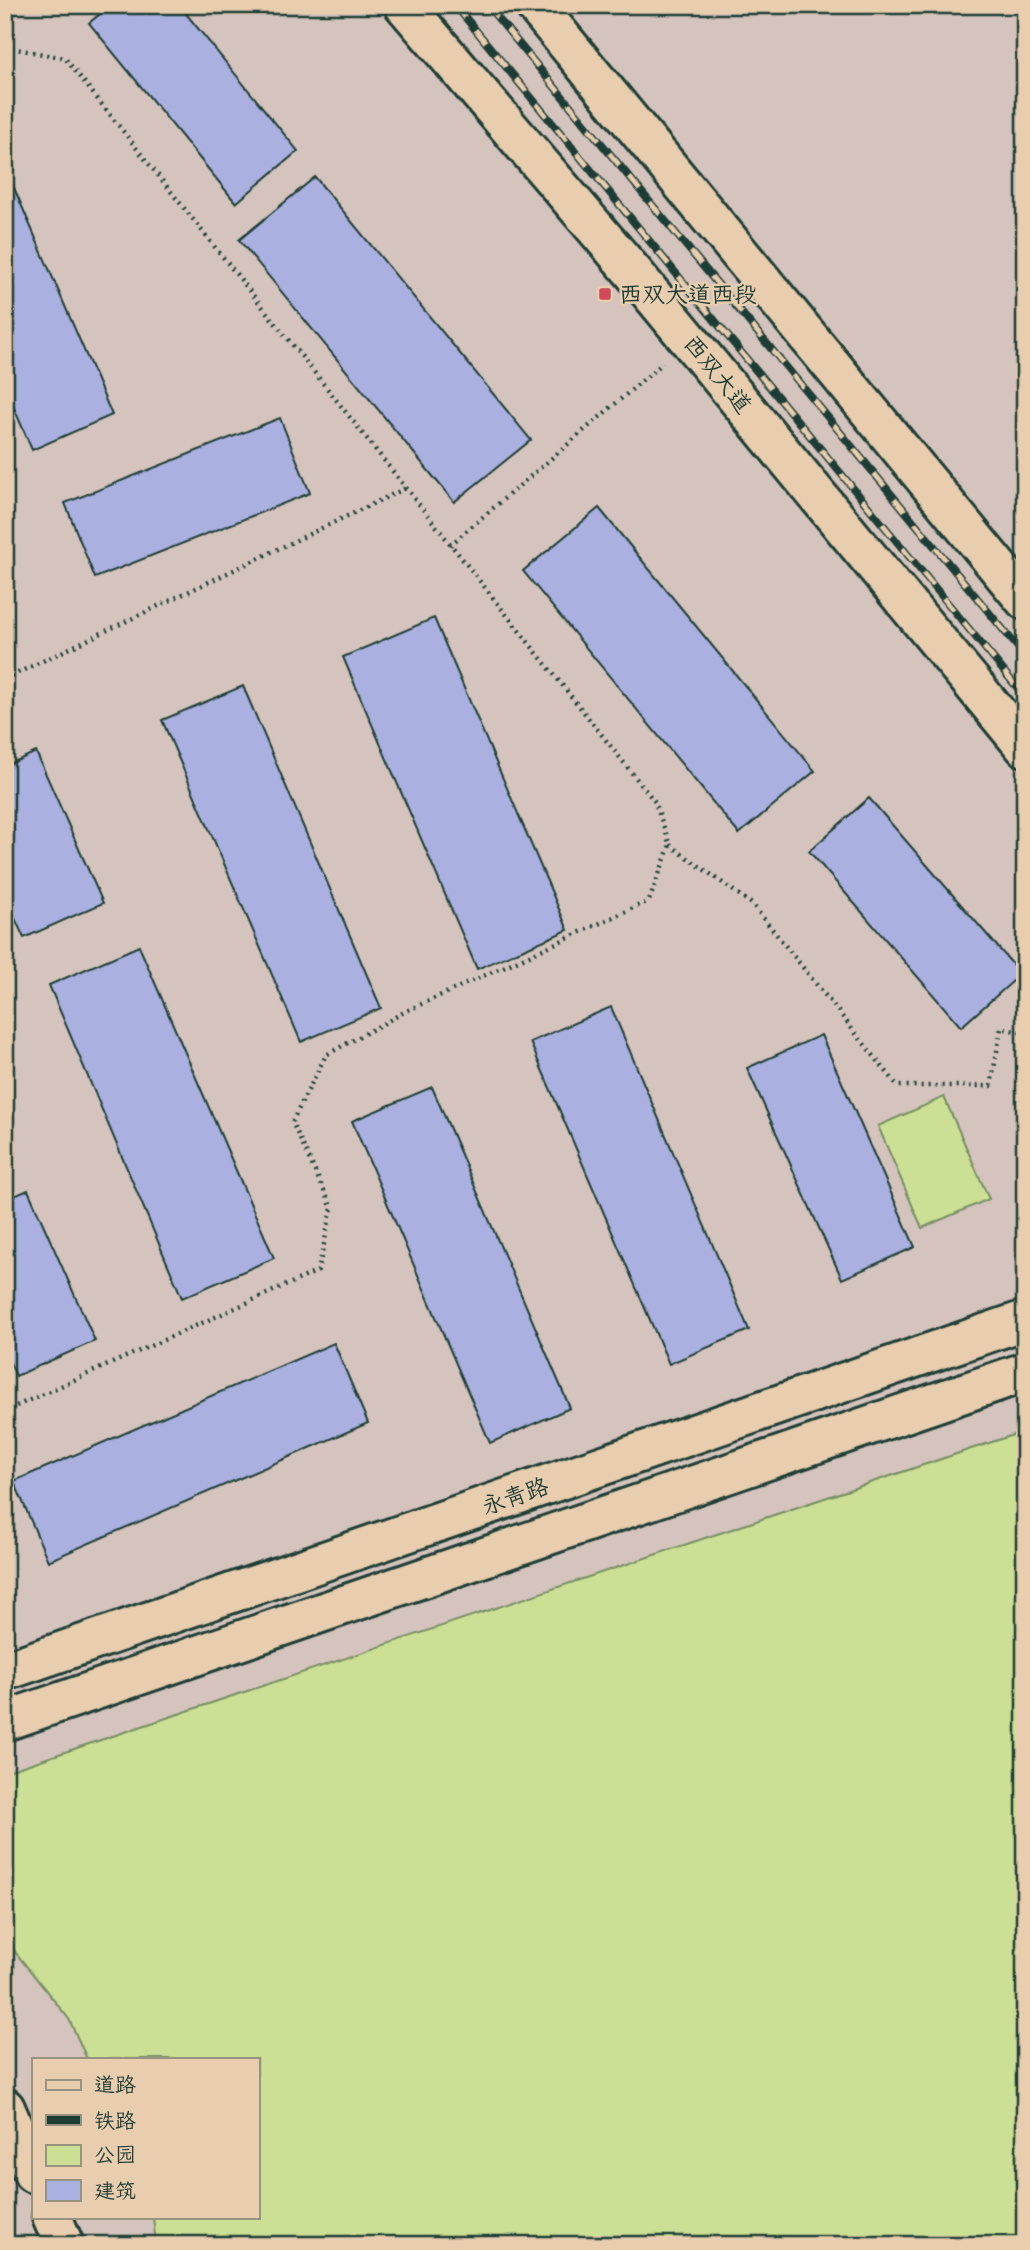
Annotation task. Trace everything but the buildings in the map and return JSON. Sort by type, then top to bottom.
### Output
[{"type":"main road","name":"西双大道","points":[[404,5],[690,340],[1025,747]]},
{"type":"main road","points":[[541,12],[1025,600]]},
{"type":"main road","name":"永青路","points":[[5,1671],[1025,1320]]},
{"type":"main road","points":[[5,1721],[1025,1372]]},
{"type":"main road","points":[[5,2108],[32,2171]]},
{"type":"main road","points":[[52,2218],[64,2245]]},
{"type":"path","points":[[5,47],[65,58],[655,802],[670,845],[752,904],[898,1086],[991,1086],[1001,1028],[1025,1033]]},
{"type":"path","points":[[450,544],[690,340]]},
{"type":"path","points":[[5,679],[406,488]]},
{"type":"path","points":[[5,1411],[318,1270],[332,1208],[292,1122],[326,1055],[406,1012],[649,901],[670,845]]},
{"type":"green space","points":[[944,1097],[989,1199],[922,1228],[878,1126]]},
{"type":"green space","points":[[1025,1431],[1025,2245],[156,2245],[153,2218],[259,2218],[259,2058],[87,2058],[69,2019],[15,1952],[5,1929],[5,1772]]},
{"type":"railway","points":[[455,5],[1025,697]]},
{"type":"railway","points":[[487,5],[1025,656]]},
{"type":"place","name":"西双大道西段","points":[[605,294]]}]
